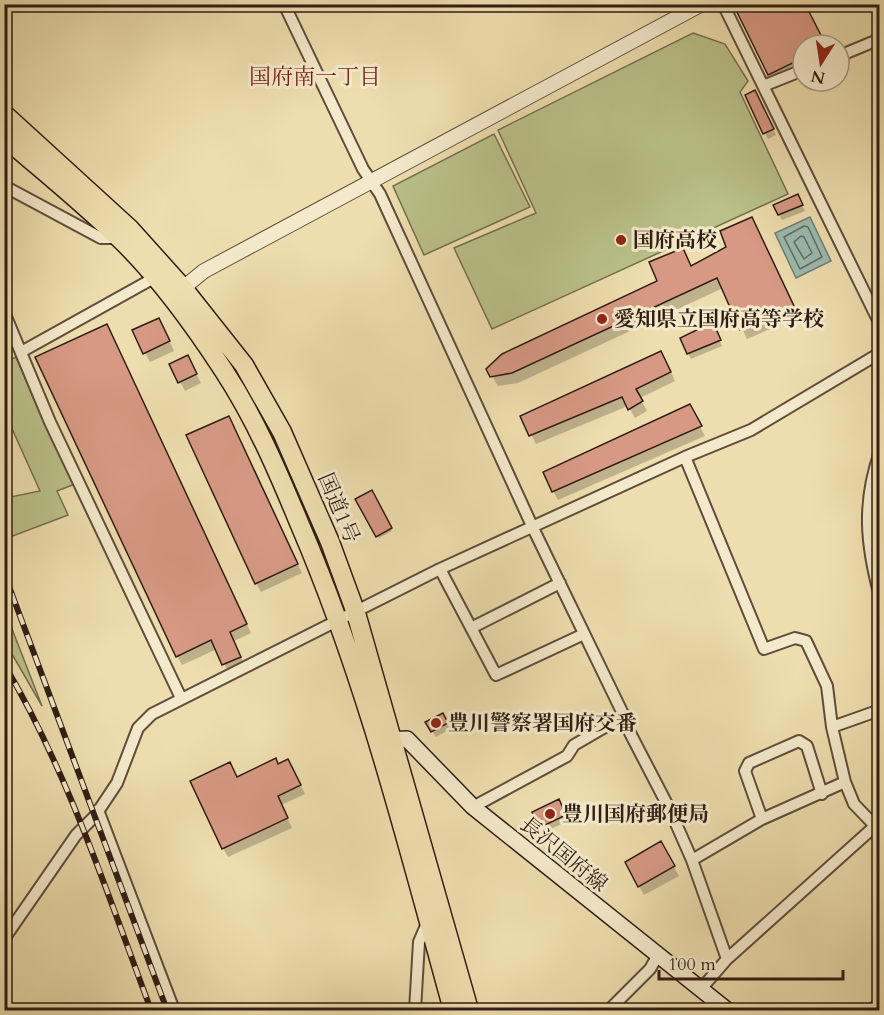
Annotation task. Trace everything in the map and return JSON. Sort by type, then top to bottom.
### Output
[{"type":"highway","name":"国道1号","points":[[4,114],[130,229],[177,293],[247,407],[274,464],[385,739],[469,1011]]},
{"type":"highway","name":"国道1号","points":[[4,136],[119,237],[154,278],[177,293],[244,365],[282,432],[330,542],[356,613],[428,920],[453,1011]]},
{"type":"main road","name":"長沢国府線","points":[[385,739],[408,740],[473,807],[727,1011]]},
{"type":"main road","points":[[875,1011],[879,1005]]},
{"type":"street","points":[[284,4],[405,248],[532,528],[624,716],[628,729],[670,810],[692,860],[727,959]]},
{"type":"street","points":[[177,293],[204,271],[702,4]]},
{"type":"street","points":[[723,4],[879,324]]},
{"type":"street","points":[[851,51],[879,39]]},
{"type":"street","points":[[763,86],[791,75]]},
{"type":"street","points":[[4,186],[100,238],[119,237]]},
{"type":"street","points":[[21,352],[154,278]]},
{"type":"street","points":[[4,312],[69,463],[181,698]]},
{"type":"street","points":[[4,939],[76,835],[99,810],[117,783],[138,728],[152,714],[440,569],[685,457],[751,430],[879,353]]},
{"type":"street","points":[[879,452],[869,482],[867,531],[879,596]]},
{"type":"street","points":[[685,457],[764,649],[795,638],[806,641],[827,686],[832,727],[845,782],[854,804],[877,829],[727,959],[701,989]]},
{"type":"street","points":[[440,569],[496,675],[584,634]]},
{"type":"street","points":[[471,628],[560,583]]},
{"type":"street","points":[[832,727],[879,710]]},
{"type":"street","points":[[473,807],[567,756],[574,745],[624,716]]},
{"type":"street","points":[[762,819],[745,771],[749,763],[799,741],[807,746],[822,794]]},
{"type":"street","points":[[692,860],[762,819],[845,782]]},
{"type":"street","points":[[99,810],[174,1011]]},
{"type":"street","points":[[415,1011],[419,942],[428,920]]},
{"type":"street","points":[[609,1011],[650,969],[658,955]]},
{"type":"green space","points":[[693,33],[725,44],[748,81],[740,92],[788,194],[492,329],[454,248],[536,213],[498,130]]},
{"type":"green space","points":[[494,134],[530,207],[424,255],[393,186]]},
{"type":"green space","points":[[16,357],[38,409],[75,484],[57,491],[68,515],[5,539],[5,498],[40,491],[5,413],[5,362]]},
{"type":"green space","points":[[5,611],[42,706],[5,642]]},
{"type":"water","points":[[810,217],[831,261],[796,278],[775,233]]},
{"type":"building","points":[[733,4],[805,4],[820,33],[791,33],[791,64],[768,75]]},
{"type":"building","points":[[755,90],[774,129],[763,134],[745,95]]},
{"type":"building","points":[[798,194],[803,205],[778,215],[773,205]]},
{"type":"building","points":[[752,217],[794,306],[740,330],[717,278],[512,373],[490,377],[486,369],[502,354],[657,281],[649,262],[683,248],[691,266],[726,247],[720,231]]},
{"type":"building","points":[[159,318],[170,341],[143,354],[132,330]]},
{"type":"building","points":[[713,322],[721,340],[687,354],[680,338]]},
{"type":"building","points":[[107,324],[247,624],[230,632],[241,657],[222,665],[211,640],[176,657],[35,357]]},
{"type":"building","points":[[661,351],[671,372],[636,389],[643,401],[628,410],[622,397],[529,436],[520,416]]},
{"type":"building","points":[[188,355],[197,374],[178,383],[169,364]]},
{"type":"building","points":[[690,404],[702,426],[552,492],[543,472]]},
{"type":"building","points":[[229,416],[298,564],[255,584],[186,435]]},
{"type":"building","points":[[372,490],[392,528],[376,537],[355,499]]},
{"type":"building","points":[[443,713],[448,723],[431,732],[425,722]]},
{"type":"building","points":[[276,758],[278,764],[288,759],[301,785],[278,796],[288,818],[222,849],[190,781],[230,762],[237,777]]},
{"type":"building","points":[[559,799],[566,815],[539,828],[532,812]]},
{"type":"building","points":[[661,841],[675,866],[638,887],[625,862]]},
{"type":"railway","points":[[4,573],[167,1010]]},
{"type":"railway","points":[[4,664],[27,705],[67,790],[151,1010]]},
{"type":"place","name":"国府高校","points":[[621,240]]},
{"type":"place","name":"愛知県立国府高等学校","points":[[602,319]]},
{"type":"place","name":"豊川警察署国府交番","points":[[436,723]]},
{"type":"place","name":"豊川国府郵便局","points":[[550,814]]},
{"type":"district","name":"国府南一丁目","points":[[315,76]]}]
